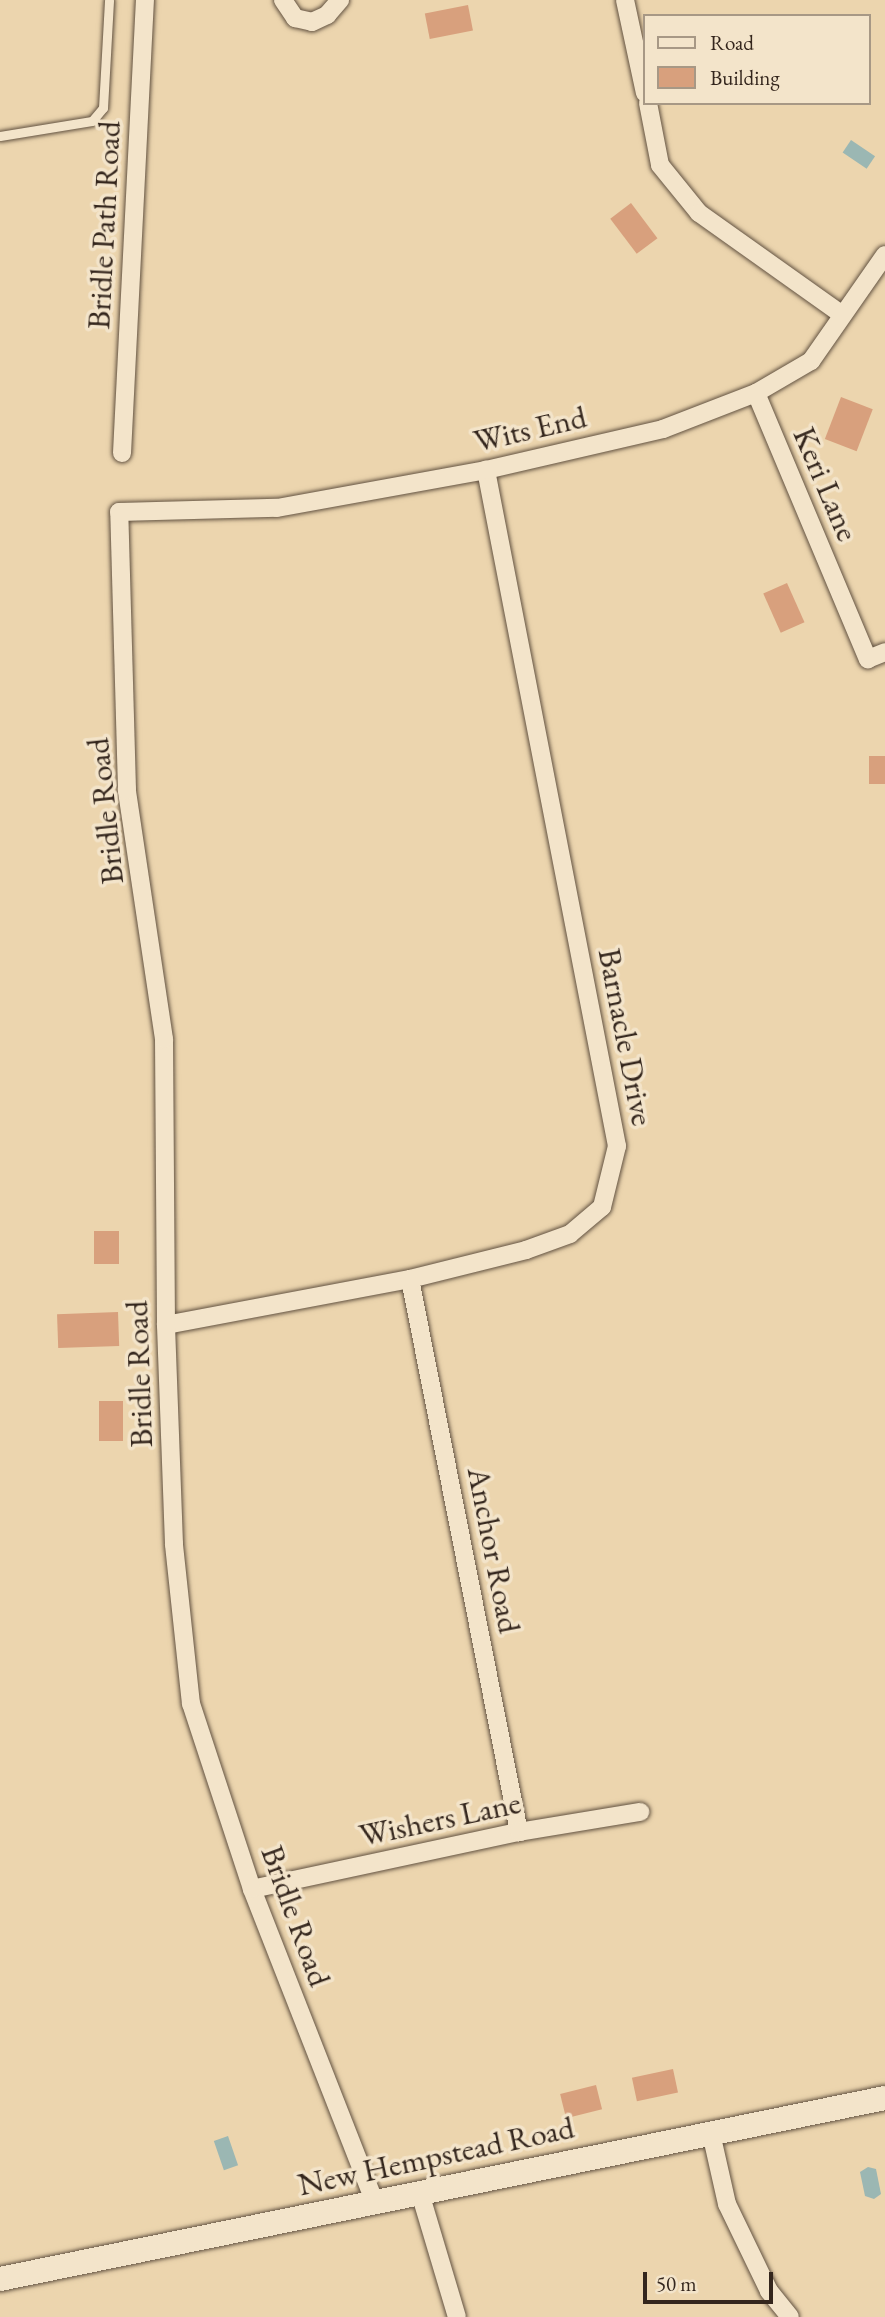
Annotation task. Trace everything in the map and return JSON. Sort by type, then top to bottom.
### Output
[{"type":"street","name":"Bridle Path Road","points":[[122,453],[145,0]]},
{"type":"street","points":[[283,0],[295,18],[312,22],[327,15],[340,0]]},
{"type":"street","points":[[625,0],[644,88]]},
{"type":"street","points":[[648,105],[660,165],[699,213],[841,314]]},
{"type":"street","name":"Wits End","points":[[119,512],[277,508],[486,470],[663,429],[756,393],[811,361],[841,314],[885,255]]},
{"type":"street","name":"Keri Lane","points":[[756,393],[868,659],[885,652]]},
{"type":"street","name":"Barnacle Drive","points":[[166,1325],[410,1279],[570,1234],[602,1207],[617,1146],[486,470]]},
{"type":"street","name":"Bridle Road","points":[[119,512],[127,790],[164,1039],[166,1325],[174,1544],[191,1704],[252,1889],[374,2203]]},
{"type":"street","name":"Anchor Road","points":[[410,1279],[519,1832]]},
{"type":"street","name":"Wishers Lane","points":[[252,1889],[519,1832],[640,1812]]},
{"type":"street","name":"New Hempstead Road","points":[[0,2278],[885,2098]]},
{"type":"street","points":[[711,2133],[727,2204],[744,2244],[790,2317]]},
{"type":"street","points":[[421,2193],[457,2317]]},
{"type":"lane","points":[[0,136],[92,121],[103,108],[109,0]]},
{"type":"water","points":[[851,140],[875,156],[867,169],[843,152]]},
{"type":"water","points":[[228,2136],[238,2165],[224,2170],[214,2141]]},
{"type":"water","points":[[868,2167],[876,2169],[881,2194],[874,2199],[865,2196],[860,2172]]},
{"type":"building","points":[[468,5],[473,31],[430,39],[425,13]]},
{"type":"building","points":[[631,203],[657,238],[637,254],[610,219]]},
{"type":"building","points":[[841,397],[873,409],[857,451],[825,439]]},
{"type":"building","points":[[787,583],[804,622],[781,633],[763,594]]},
{"type":"building","points":[[869,756],[885,756],[885,784],[869,784]]},
{"type":"building","points":[[94,1231],[119,1231],[119,1264],[94,1264]]},
{"type":"building","points":[[118,1312],[119,1346],[58,1348],[57,1314]]},
{"type":"building","points":[[99,1401],[123,1401],[123,1441],[99,1441]]},
{"type":"building","points":[[673,2069],[678,2092],[637,2101],[632,2078]]},
{"type":"building","points":[[596,2085],[602,2109],[566,2118],[560,2094]]}]
